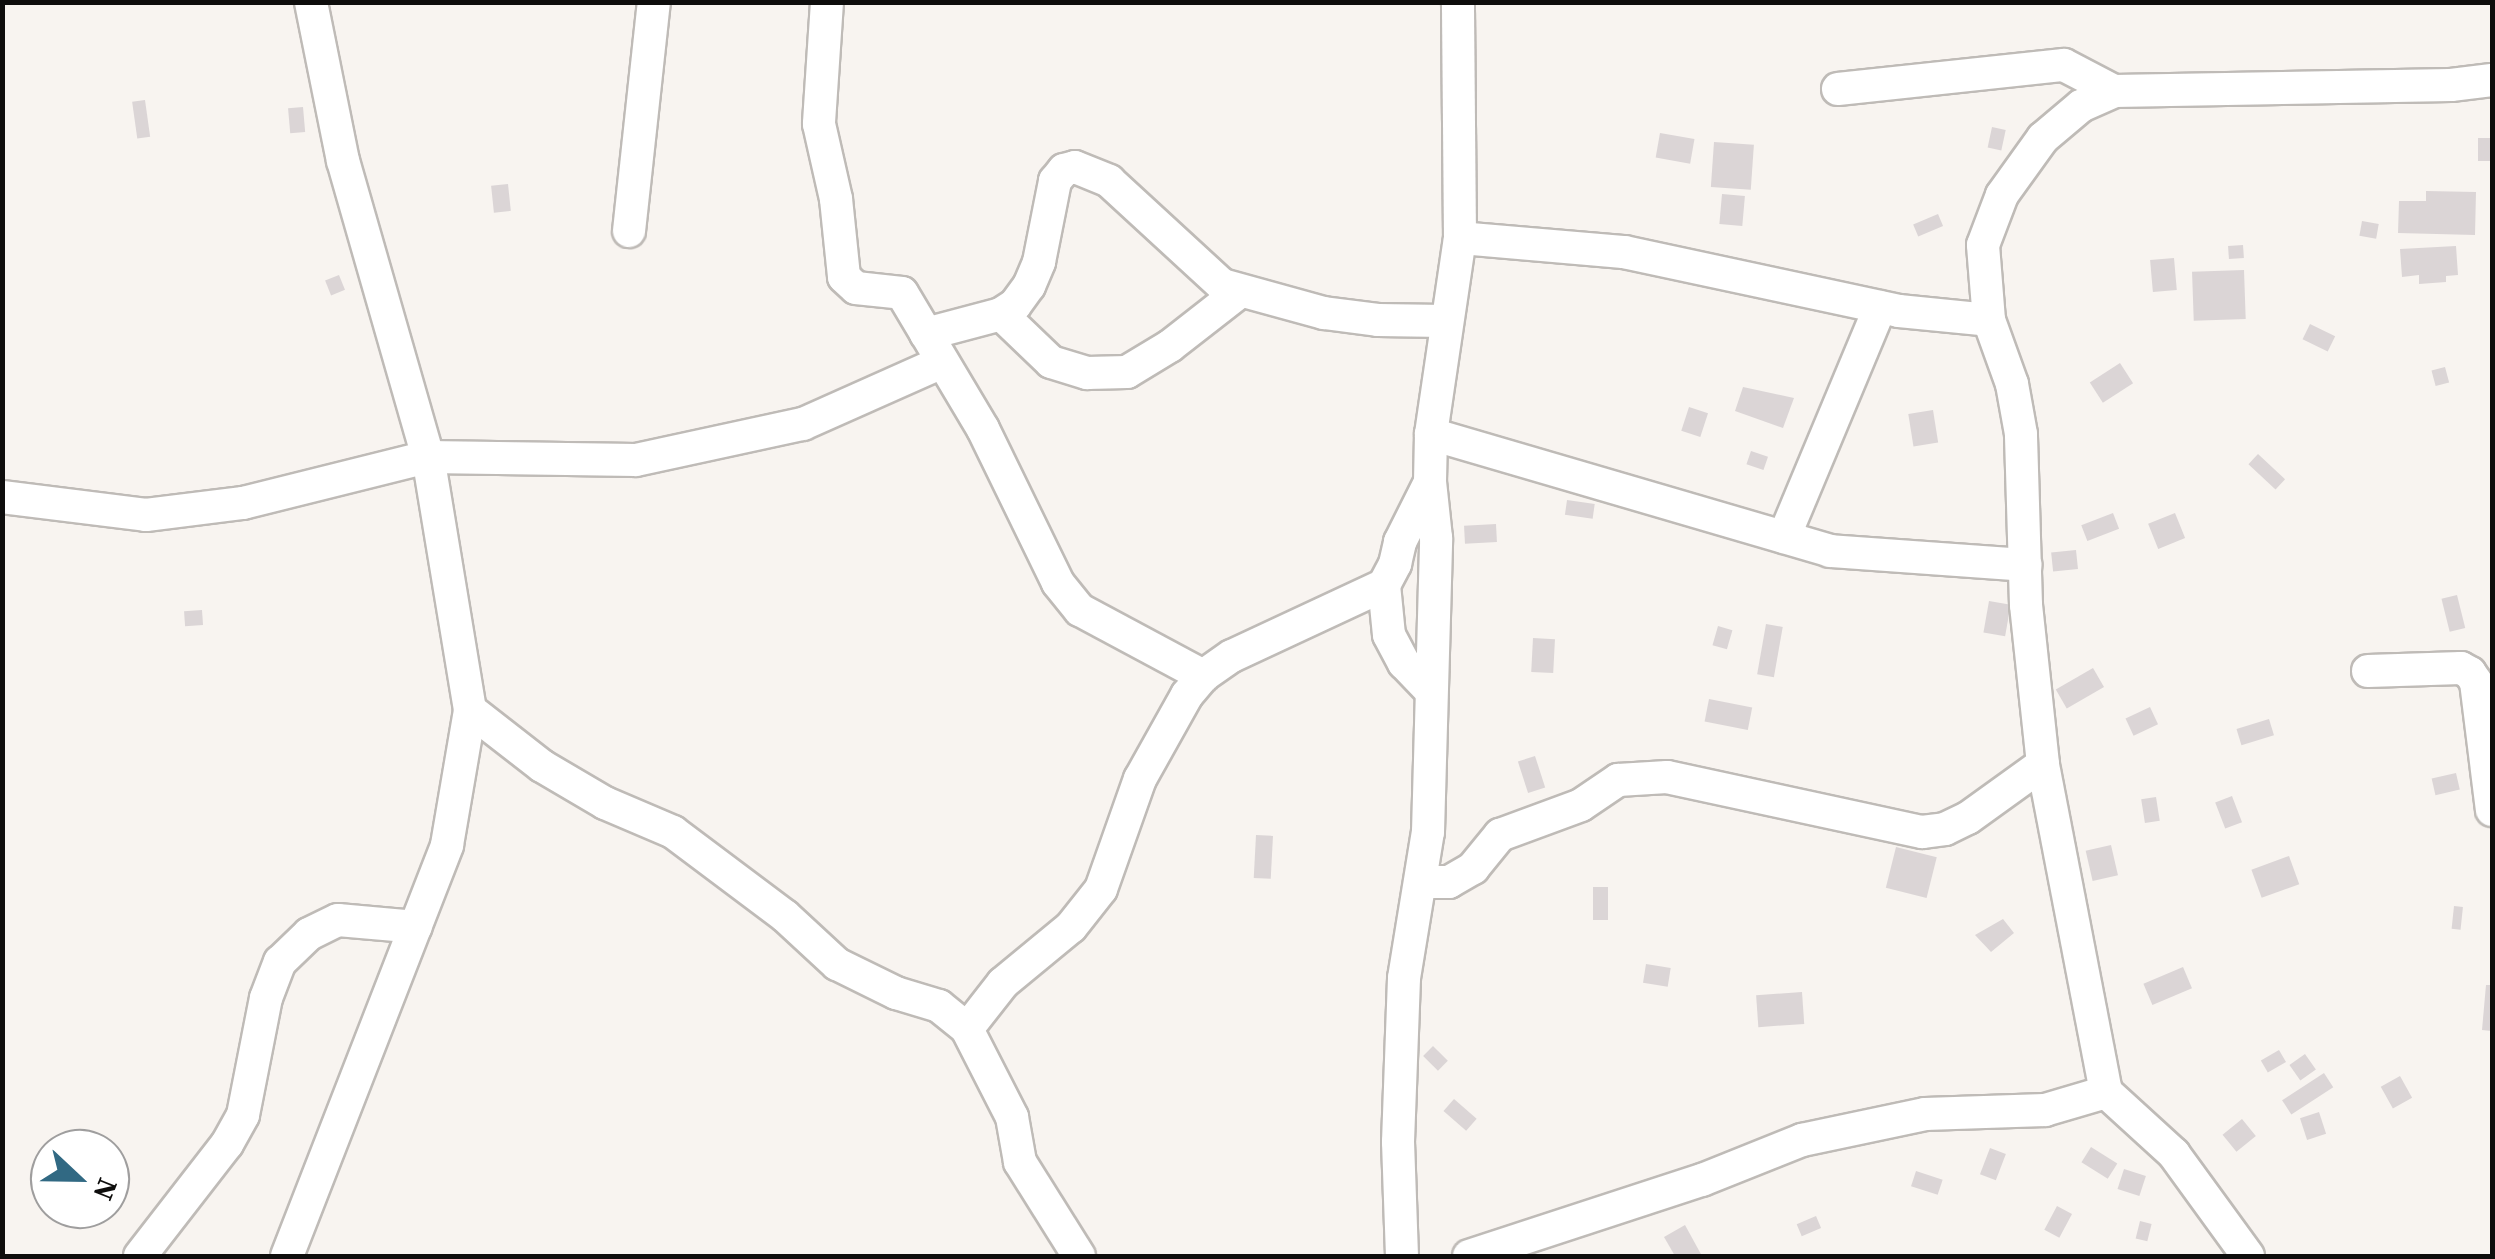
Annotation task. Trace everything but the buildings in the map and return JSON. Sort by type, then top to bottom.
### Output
[{"type":"street","points":[[287,1256],[447,845],[470,710],[428,458],[343,161],[311,2]]},
{"type":"street","points":[[629,231],[654,2]]},
{"type":"street","points":[[827,2],[820,124],[836,199],[844,277],[856,288],[902,292],[983,429],[1058,584],[1080,610],[1204,676]]},
{"type":"street","points":[[1402,1256],[1398,1142],[1404,978],[1422,882],[1432,690],[1436,538],[1430,482],[1432,434],[1445,321],[1460,238],[1458,2]]},
{"type":"street","points":[[1838,88],[2064,65],[2114,91]]},
{"type":"street","points":[[2248,1256],[2174,1154],[2106,1092],[2043,764],[2024,565],[2021,434],[2012,384],[1989,320],[1983,245],[2002,195],[2044,138],[2081,106],[2114,91],[2451,86],[2492,80]]},
{"type":"street","points":[[2,496],[146,515],[242,503],[428,458],[636,460],[803,424],[1001,314],[1029,286],[1055,182],[1064,170],[1076,168],[1110,181],[1222,285],[1324,313],[1378,320],[1445,321]]},
{"type":"street","points":[[1460,238],[1624,252],[1880,307],[1989,320]]},
{"type":"street","points":[[1001,314],[1050,362],[1087,373],[1127,372],[1170,346],[1239,292]]},
{"type":"street","points":[[1784,537],[1880,307]]},
{"type":"street","points":[[1432,434],[1830,551],[2024,565]]},
{"type":"street","points":[[1430,482],[1384,585],[1388,635],[1404,664],[1432,690]]},
{"type":"street","points":[[967,1030],[1002,983],[1071,927],[1102,889],[1140,780],[1187,695],[1204,676],[1232,656],[1384,585]]},
{"type":"street","points":[[2368,671],[2461,668],[2470,674],[2476,682],[2492,810]]},
{"type":"street","points":[[470,710],[542,766],[605,803],[673,832],[785,916],[837,964],[896,993],[939,1006],[967,1030],[1012,1117],[1020,1162],[1079,1256]]},
{"type":"street","points":[[1422,882],[1449,882],[1472,868],[1500,835],[1582,804],[1618,780],[1667,776],[1922,832],[1945,829],[1968,818],[2043,764]]},
{"type":"street","points":[[140,1256],[228,1144],[243,1115],[266,998],[280,962],[309,934],[338,920],[416,927]]},
{"type":"street","points":[[1469,1256],[1702,1180],[1802,1140],[1925,1114],[2045,1110],[2106,1092]]}]
